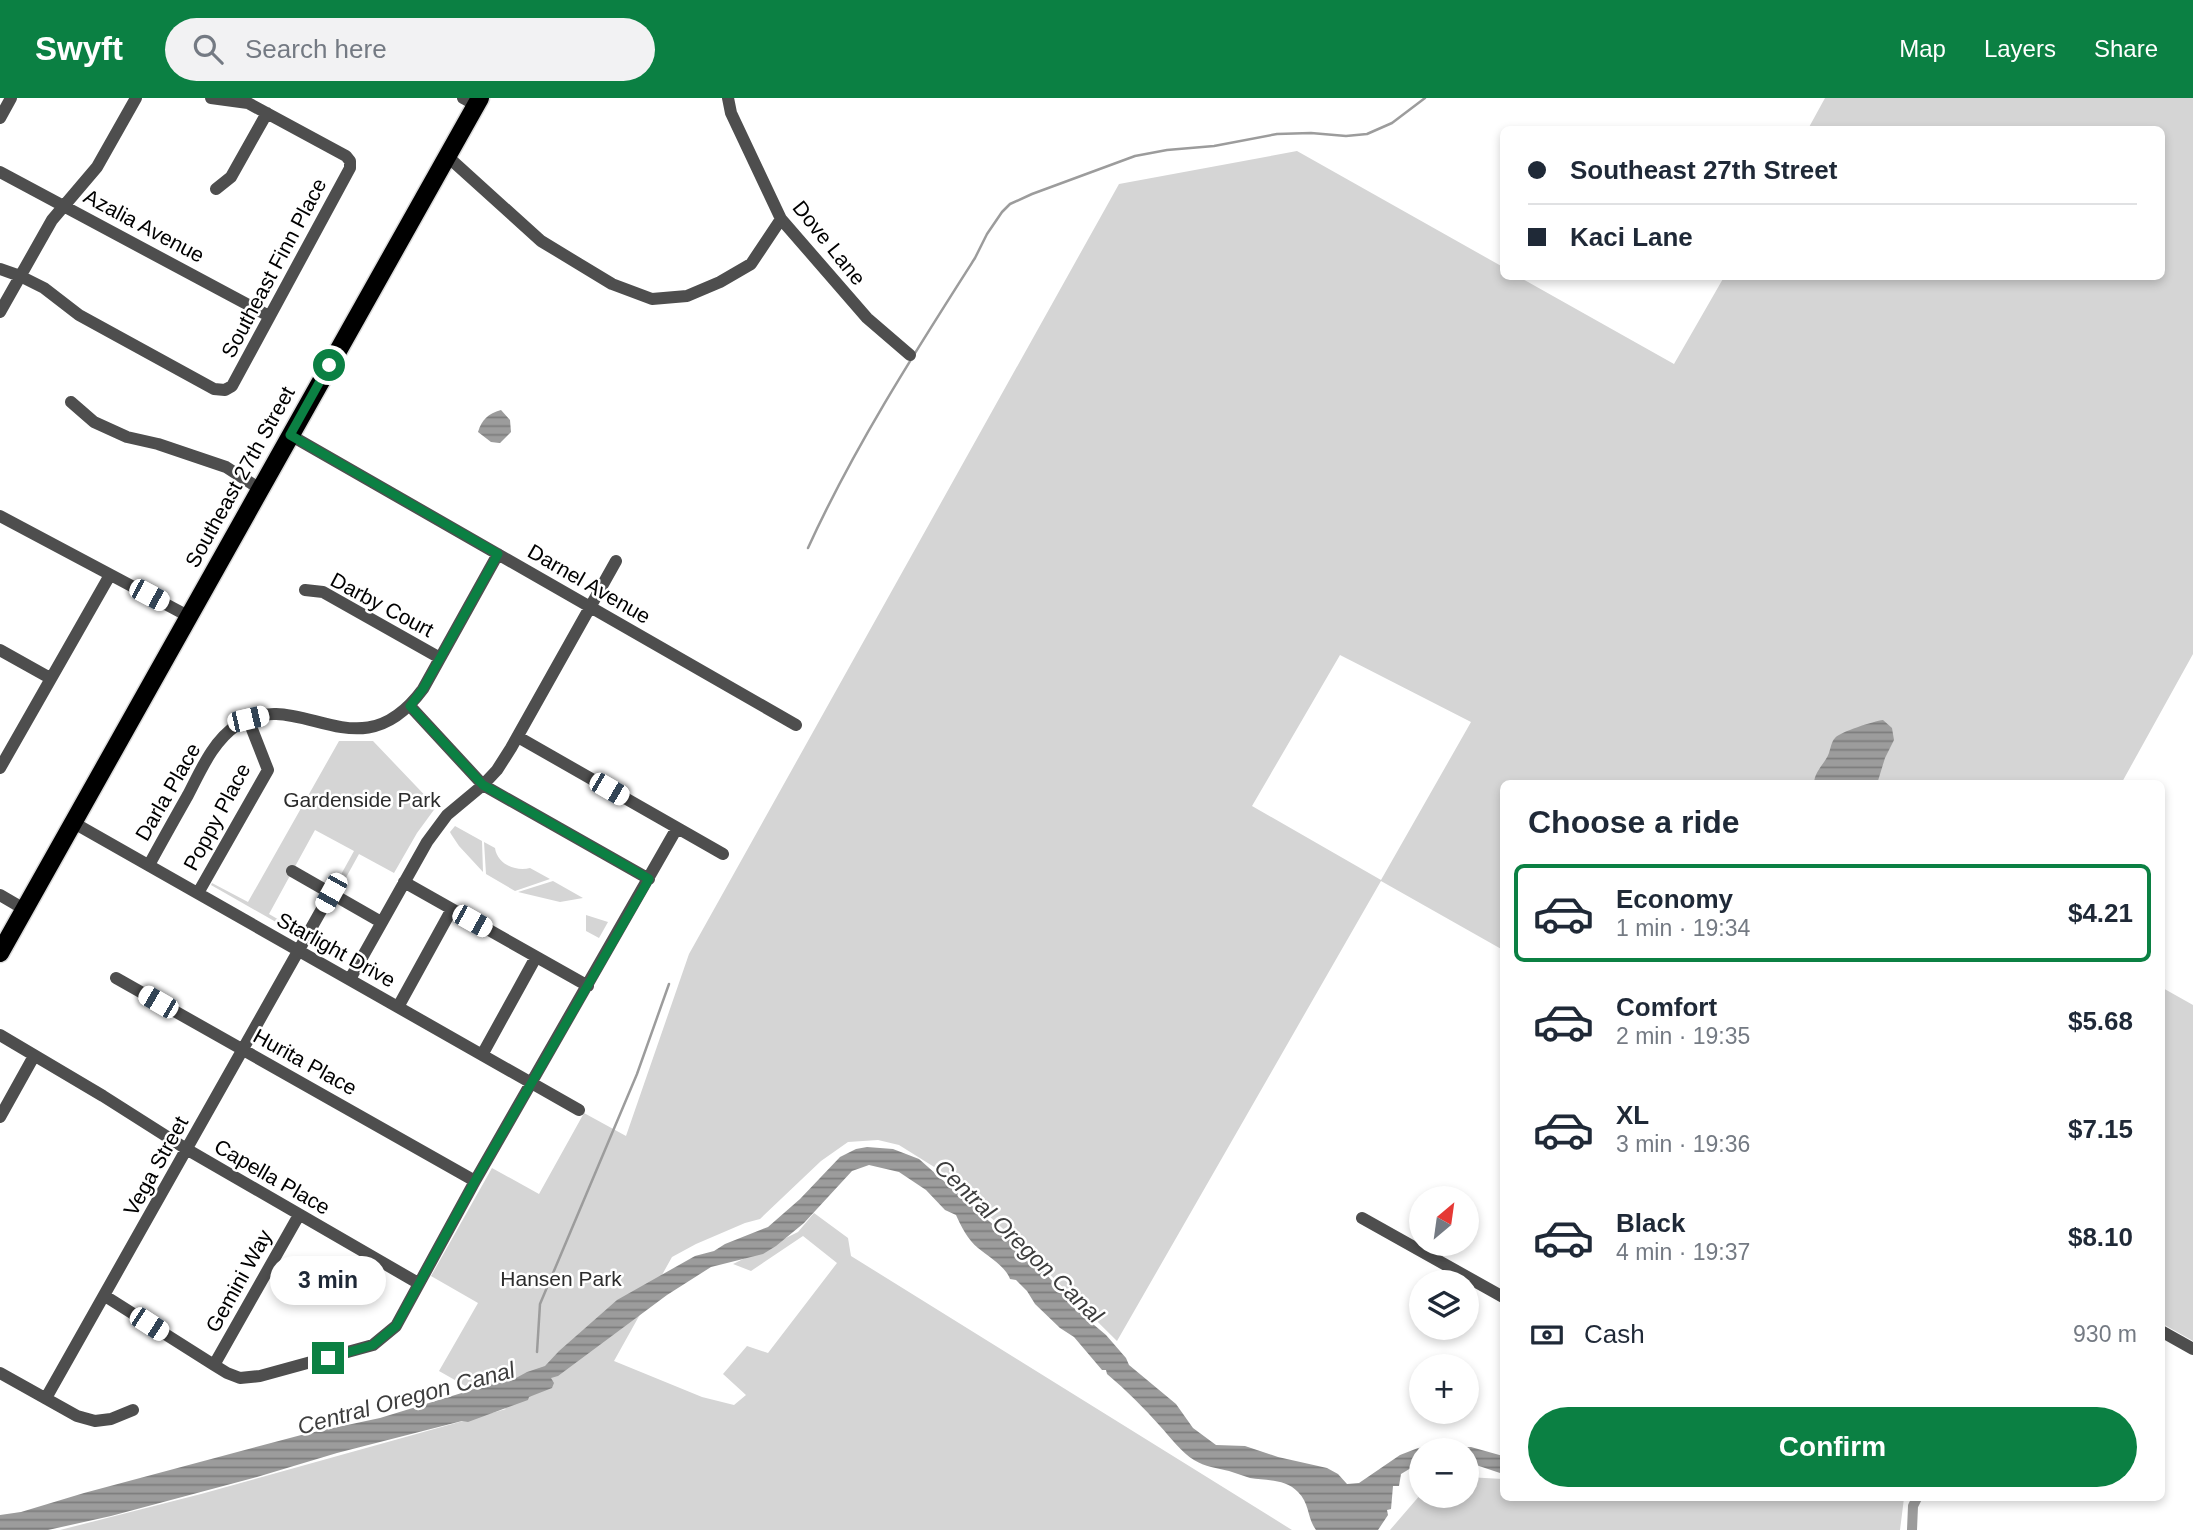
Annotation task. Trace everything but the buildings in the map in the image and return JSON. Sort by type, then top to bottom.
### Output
[{"type":"main road","name":"Southeast 27th Street","points":[[0,953],[447,156],[473,100]]},
{"type":"street","points":[[0,118],[11,98]]},
{"type":"street","points":[[0,312],[64,204],[97,167],[136,98]]},
{"type":"street","points":[[211,98],[248,103],[267,114],[231,177],[216,189]]},
{"type":"street","name":"Dove Lane","points":[[728,98],[731,113],[781,219],[867,318],[910,355]]},
{"type":"street","name":"Southeast Finn Place","points":[[20,276],[44,288],[79,315],[214,389],[225,390],[232,386],[350,168],[350,161],[346,156],[267,114]]},
{"type":"street","points":[[447,156],[541,241],[612,284],[652,299],[687,296],[720,282],[751,264],[781,219]]},
{"type":"street","name":"Azalia Avenue","points":[[0,172],[270,316]]},
{"type":"street","points":[[0,269],[20,276]]},
{"type":"street","points":[[71,402],[94,422],[127,437],[158,444],[226,467],[260,489]]},
{"type":"street","name":"Darnel Avenue","points":[[290,435],[796,725]]},
{"type":"street","points":[[0,516],[188,616]]},
{"type":"street","points":[[248,719],[274,715],[296,717],[356,729],[383,724],[410,706],[423,689],[498,554]]},
{"type":"street","points":[[350,979],[438,826],[497,770],[518,737],[616,561]]},
{"type":"street","points":[[0,768],[110,575]]},
{"type":"street","name":"Darby Court","points":[[305,590],[323,592],[440,658]]},
{"type":"street","points":[[0,650],[50,678]]},
{"type":"street","points":[[410,706],[483,785],[649,879]]},
{"type":"street","name":"Darla Place","points":[[149,865],[215,746],[236,726],[248,719]]},
{"type":"street","name":"Poppy Place","points":[[198,893],[268,770],[248,719]]},
{"type":"street","points":[[518,737],[723,854]]},
{"type":"street","name":"Starlight Drive","points":[[74,822],[579,1110]]},
{"type":"street","points":[[105,1296],[227,1373],[240,1378],[260,1376],[373,1345],[396,1326],[475,1181],[677,828]]},
{"type":"street","points":[[292,871],[381,922]]},
{"type":"street","points":[[404,882],[588,986]]},
{"type":"street","name":"Vega Street","points":[[46,1398],[331,893]]},
{"type":"street","points":[[0,895],[24,909]]},
{"type":"street","points":[[398,1007],[452,909]]},
{"type":"street","points":[[482,1055],[536,957]]},
{"type":"street","name":"Hurita Place","points":[[116,978],[475,1181]]},
{"type":"street","name":"Capella Place","points":[[0,1035],[188,1150],[418,1283]]},
{"type":"street","points":[[0,1117],[34,1056]]},
{"type":"street","name":"Gemini Way","points":[[214,1365],[299,1215]]},
{"type":"street","points":[[1362,1218],[1500,1295]]},
{"type":"street","points":[[2165,1333],[2193,1349]]},
{"type":"street","points":[[0,1373],[78,1416],[95,1422],[133,1410]]},
{"type":"green space","name":"Hansen Park","points":[[1825,98],[2193,98],[2193,654],[2123,780],[1500,780],[1500,948],[1381,881],[1117,1341],[1013,1238],[939,1170],[899,1145],[878,1140],[848,1142],[821,1161],[760,1219],[696,1244],[672,1257],[614,1361],[702,1397],[734,1405],[746,1395],[723,1374],[747,1346],[768,1353],[837,1263],[803,1236],[751,1271],[733,1264],[798,1232],[814,1213],[848,1238],[851,1256],[1292,1530],[60,1530],[201,1494],[506,1409],[439,1371],[478,1303],[431,1276],[492,1168],[539,1194],[584,1113],[626,1136],[689,954],[1119,184],[1297,151],[1500,265],[1500,280],[1524,280],[1674,364],[1722,280],[2165,280],[2165,126],[1810,126]],"holes":[[[1340,655],[1471,722],[1381,880],[1252,806]]]},
{"type":"green space","name":"Gardenside Park","points":[[339,741],[373,741],[436,807],[394,873],[359,854],[338,892],[333,889],[354,851],[315,830],[269,914],[298,931],[297,934],[211,885],[212,883],[248,902]]},
{"type":"green space","points":[[455,826],[482,841],[483,872],[451,834]]},
{"type":"green space","points":[[484,842],[495,848],[499,858],[508,866],[530,868],[550,879],[515,891],[486,874]]},
{"type":"green space","points":[[553,881],[583,898],[560,902],[518,892]]},
{"type":"green space","points":[[586,915],[608,922],[599,938],[586,931]]},
{"type":"green space","points":[[2165,989],[2193,1005],[2193,1341],[2165,1325]]},
{"type":"green space","points":[[1479,1478],[1500,1479],[1500,1501],[1904,1501],[1900,1530],[1390,1530],[1409,1508],[1479,1508]]},
{"type":"shaded area","points":[[501,410],[510,420],[511,432],[500,443],[491,442],[478,432],[486,418]]},
{"type":"shaded area","points":[[1883,720],[1892,728],[1894,740],[1878,780],[1814,780],[1835,738]]},
{"type":"shaded area","points":[[867,1147],[893,1149],[919,1159],[1044,1271],[1074,1308],[1106,1335],[1129,1365],[1176,1404],[1193,1428],[1216,1445],[1245,1446],[1327,1468],[1338,1474],[1347,1484],[1359,1483],[1409,1452],[1409,1469],[1401,1474],[1399,1486],[1393,1486],[1391,1509],[1387,1510],[1388,1515],[1378,1530],[1316,1530],[1305,1501],[1287,1484],[1250,1478],[1207,1466],[1190,1457],[1106,1370],[1102,1370],[1074,1337],[1060,1328],[1035,1304],[1016,1280],[1010,1279],[1001,1266],[974,1245],[956,1215],[945,1210],[926,1190],[899,1172],[869,1165],[852,1171],[804,1223],[776,1246],[763,1254],[711,1267],[667,1295],[558,1376],[551,1378],[554,1383],[552,1388],[529,1397],[528,1400],[468,1422],[462,1421],[337,1453],[111,1516],[48,1530],[0,1530],[0,1515],[21,1512],[305,1434],[380,1418],[516,1378],[545,1366],[617,1300],[695,1256],[714,1251],[768,1227],[800,1199],[840,1157]]},
{"type":"shaded area","points":[[1479,1449],[1500,1455],[1500,1473],[1479,1466]]},
{"type":"waterway","points":[[808,548],[845,473],[886,400],[975,258],[987,234],[1010,204],[1135,156],[1214,146],[1277,134],[1367,134],[1392,123],[1425,98]]},
{"type":"waterway","points":[[537,1352],[540,1304],[637,1074],[669,984]]},
{"type":"waterway","name":"Central Oregon Canal","points":[[1912,1530],[1916,1501]]},
{"type":"route","points":[[328,1358],[373,1345],[396,1326],[475,1181],[649,879],[483,785],[410,706],[423,689],[498,554],[290,435],[329,365]]}]
